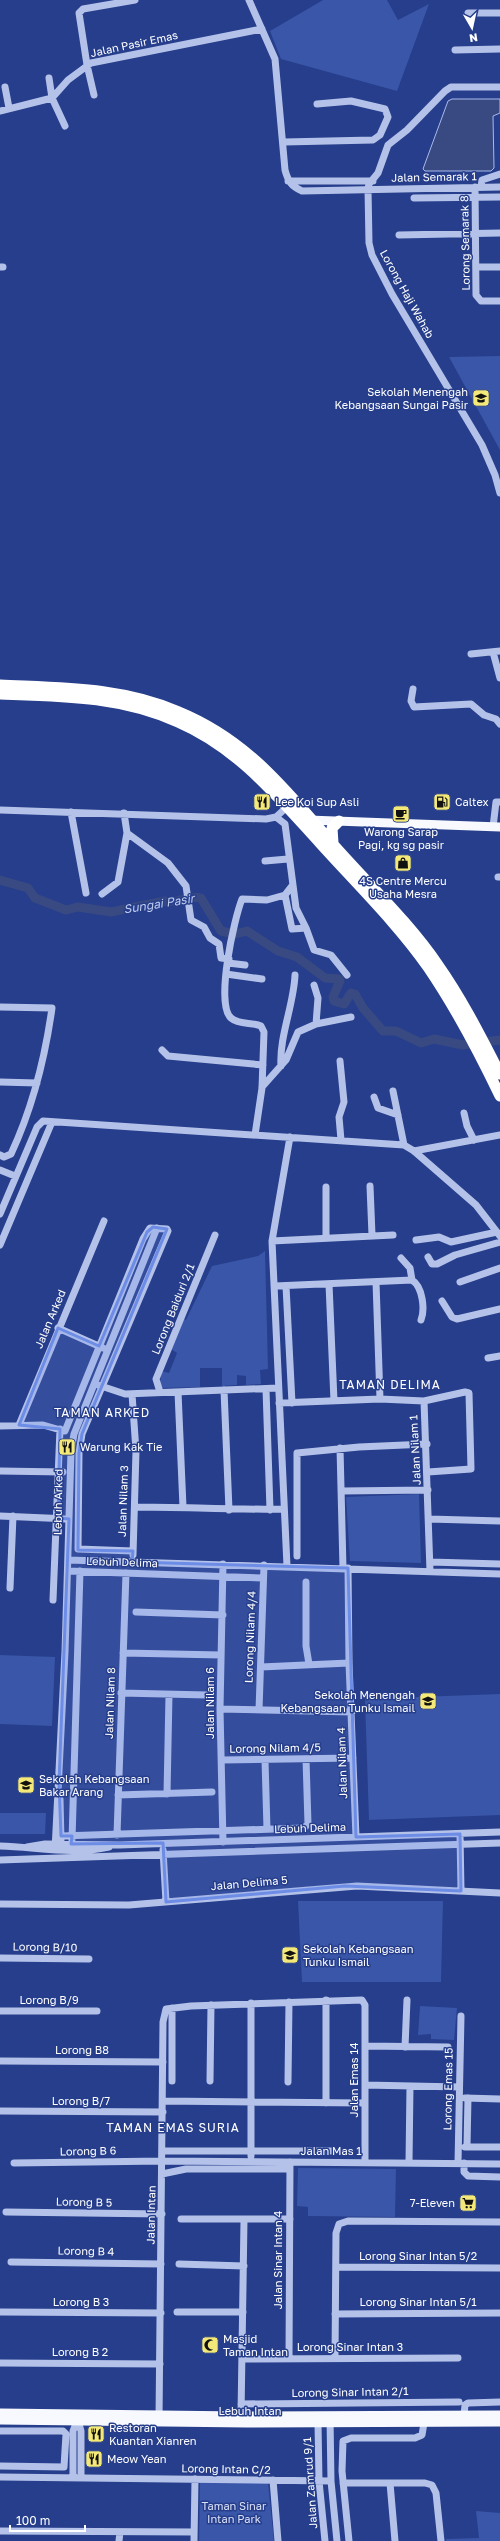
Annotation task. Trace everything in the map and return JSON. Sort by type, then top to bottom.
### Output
[{"type":"highway","points":[[0,685],[110,691],[143,699],[179,712],[212,728],[244,750],[265,767],[424,945],[458,994],[470,1027]]},
{"type":"highway","points":[[0,694],[109,700],[133,705],[177,721],[202,733],[227,750],[259,776],[288,806],[418,954],[470,1027],[482,1049],[500,1074]]},
{"type":"highway","points":[[333,843],[332,828],[339,821]]},
{"type":"highway","points":[[482,1049],[500,1096]]},
{"type":"main road","points":[[300,820],[497,827]]},
{"type":"main road","name":"Lebuh Intan","points":[[0,2413],[77,2418]]},
{"type":"main road","name":"Lebuh Intan","points":[[159,2418],[318,2423],[330,2419],[500,2415]]},
{"type":"main road","name":"Lebuh Intan","points":[[0,2420],[241,2416],[424,2423],[500,2422]]},
{"type":"street","points":[[94,96],[87,65],[79,13],[83,9],[135,0]]},
{"type":"street","points":[[249,0],[273,52],[277,71],[288,181],[302,191],[368,189],[389,143],[407,130],[432,102],[451,87],[500,87]]},
{"type":"street","points":[[468,13],[500,13]]},
{"type":"street","name":"Jalan Pasir Emas","points":[[52,98],[68,80],[87,65],[95,61],[262,29]]},
{"type":"street","points":[[454,50],[500,49]]},
{"type":"street","points":[[49,78],[52,98],[65,126]]},
{"type":"street","points":[[5,87],[9,108]]},
{"type":"street","points":[[0,111],[52,98]]},
{"type":"street","points":[[284,142],[373,140],[379,137],[388,117],[386,109],[351,101],[317,104]]},
{"type":"street","points":[[379,137],[389,143]]},
{"type":"street","points":[[478,187],[482,180],[500,174]]},
{"type":"street","points":[[288,181],[372,181]]},
{"type":"street","name":"Lorong Semarak 8","points":[[478,187],[475,197],[477,298],[481,301],[500,301]]},
{"type":"street","name":"Jalan Semarak 1","points":[[368,189],[500,187]]},
{"type":"street","name":"Lorong Haji Wahab","points":[[368,189],[369,243],[372,255],[392,294],[482,445],[496,475],[500,493]]},
{"type":"street","name":"Jalan Semarak 1","points":[[414,198],[500,197]]},
{"type":"street","points":[[400,235],[500,233]]},
{"type":"street","points":[[476,267],[500,267]]},
{"type":"street","points":[[472,654],[497,651],[500,678]]},
{"type":"street","points":[[413,689],[411,701],[414,706],[470,704],[484,715],[496,719],[500,724]]},
{"type":"street","points":[[497,827],[496,802],[500,802]]},
{"type":"street","points":[[0,810],[266,819],[276,817],[288,806]]},
{"type":"street","points":[[71,812],[86,893]]},
{"type":"street","points":[[102,894],[118,882],[127,833],[124,814]]},
{"type":"street","points":[[276,817],[285,824],[288,859],[297,912],[306,928],[314,950],[331,956],[347,975]]},
{"type":"street","points":[[127,833],[172,867],[186,886],[191,920],[205,928],[210,938],[218,944],[221,958],[245,965]]},
{"type":"street","points":[[265,861],[288,859]]},
{"type":"street","points":[[256,1135],[264,1065],[264,1029],[258,1025],[236,1021],[229,1016],[225,1006],[226,974],[242,899],[267,900],[285,895],[292,886]]},
{"type":"street","points":[[285,895],[292,929],[306,928]]},
{"type":"street","points":[[226,974],[262,979]]},
{"type":"street","points":[[281,1066],[281,1052],[294,993],[296,974]]},
{"type":"street","points":[[314,985],[318,998],[316,1024]]},
{"type":"street","points":[[0,1007],[52,1008],[37,1083],[11,1154],[4,1157],[0,1155]]},
{"type":"street","points":[[262,1088],[288,1056],[295,1035],[303,1028],[351,1017]]},
{"type":"street","points":[[162,1050],[168,1056],[264,1065]]},
{"type":"street","points":[[340,1061],[344,1102],[339,1117],[341,1140]]},
{"type":"street","points":[[0,1082],[37,1083]]},
{"type":"street","points":[[393,1091],[404,1145]]},
{"type":"street","points":[[374,1097],[378,1108],[398,1116]]},
{"type":"street","points":[[464,1113],[467,1126],[474,1140]]},
{"type":"street","points":[[0,1214],[37,1127],[43,1121],[404,1145],[414,1151],[476,1205],[499,1235],[451,1242],[439,1237],[416,1240]]},
{"type":"street","points":[[0,1244],[52,1122]]},
{"type":"street","points":[[414,1151],[500,1135]]},
{"type":"street","points":[[287,1566],[283,1509],[272,1241],[290,1137]]},
{"type":"street","points":[[0,1170],[15,1176]]},
{"type":"street","points":[[370,1186],[372,1235]]},
{"type":"street","points":[[326,1187],[326,1237]]},
{"type":"street","name":"Jalan Arked","points":[[18,1425],[104,1221]]},
{"type":"street","points":[[53,1600],[62,1430],[99,1346],[143,1239],[150,1228],[158,1228],[168,1231],[80,1443],[77,1560]]},
{"type":"street","name":"Lebuh Arked","points":[[58,1847],[70,1473],[74,1434],[158,1228]]},
{"type":"street","points":[[272,1241],[393,1234]]},
{"type":"street","name":"Lorong Baiduri 2/1","points":[[160,1392],[156,1379],[215,1235]]},
{"type":"street","points":[[428,1257],[432,1264],[437,1264],[455,1255],[500,1242]]},
{"type":"street","points":[[401,1258],[408,1264],[412,1280],[418,1286],[424,1310],[421,1320]]},
{"type":"street","points":[[460,1282],[500,1268]]},
{"type":"street","points":[[275,1286],[412,1280]]},
{"type":"street","points":[[376,1282],[380,1399]]},
{"type":"street","points":[[329,1284],[334,1401]]},
{"type":"street","points":[[286,1286],[292,1403]]},
{"type":"street","points":[[442,1301],[452,1317],[457,1319],[500,1309]]},
{"type":"street","points":[[58,1328],[108,1350]]},
{"type":"street","points":[[488,1358],[500,1356]]},
{"type":"street","points":[[94,1384],[118,1393],[132,1394],[278,1388]]},
{"type":"street","points":[[266,1389],[270,1510]]},
{"type":"street","points":[[224,1390],[229,1510]]},
{"type":"street","points":[[178,1392],[183,1507]]},
{"type":"street","points":[[424,1401],[465,1392],[470,1396],[471,1469],[428,1472]]},
{"type":"street","name":"Jalan Nilam 3","points":[[132,1394],[136,1451],[136,1506],[132,1562]]},
{"type":"street","name":"Jalan Nilam 1","points":[[279,1403],[380,1399],[424,1401],[428,1472],[430,1572]]},
{"type":"street","points":[[0,1426],[43,1425],[74,1434]]},
{"type":"street","points":[[297,1556],[296,1456],[301,1451],[427,1444]]},
{"type":"street","name":"Jalan Nilam 4","points":[[340,1448],[356,1837]]},
{"type":"street","points":[[0,1471],[70,1473]]},
{"type":"street","points":[[342,1491],[428,1490]]},
{"type":"street","points":[[136,1506],[229,1510],[283,1509]]},
{"type":"street","points":[[0,1516],[69,1519]]},
{"type":"street","points":[[10,1588],[13,1516]]},
{"type":"street","points":[[429,1519],[500,1521]]},
{"type":"street","points":[[78,1550],[133,1551]]},
{"type":"street","points":[[68,1560],[264,1565],[500,1574]]},
{"type":"street","points":[[430,1562],[500,1564]]},
{"type":"street","name":"Jalan Nilam 6","points":[[222,1564],[223,1615],[220,1709],[223,1842]]},
{"type":"street","name":"Lorong Nilam 4/4","points":[[259,1710],[264,1565]]},
{"type":"street","name":"Lebuh Delima","points":[[68,1571],[264,1578]]},
{"type":"street","points":[[71,1844],[80,1571]]},
{"type":"street","name":"Jalan Nilam 8","points":[[117,1835],[126,1572]]},
{"type":"street","points":[[306,1582],[306,1646],[309,1664]]},
{"type":"street","points":[[136,1612],[223,1615]]},
{"type":"street","points":[[123,1653],[221,1655]]},
{"type":"street","points":[[261,1667],[309,1664],[348,1664]]},
{"type":"street","points":[[122,1693],[207,1695]]},
{"type":"street","points":[[167,1794],[169,1695]]},
{"type":"street","points":[[220,1709],[352,1712]]},
{"type":"street","name":"Lorong Nilam 4/5","points":[[222,1760],[353,1758]]},
{"type":"street","name":"Lebuh Delima","points":[[61,1836],[307,1827],[306,1759]]},
{"type":"street","points":[[265,1760],[267,1829]]},
{"type":"street","points":[[118,1795],[212,1792]]},
{"type":"street","name":"Lebuh Arked","points":[[58,1847],[61,1836],[62,1812],[59,1793]]},
{"type":"street","name":"Lebuh Delima","points":[[58,1847],[71,1844],[120,1845],[500,1832]]},
{"type":"street","points":[[460,1834],[461,1891]]},
{"type":"street","points":[[163,1843],[166,1902]]},
{"type":"street","points":[[0,1860],[500,1843]]},
{"type":"street","name":"Lebuh Delima","points":[[0,1846],[58,1847],[94,1850],[120,1845]]},
{"type":"street","name":"Jalan Delima 5","points":[[0,1904],[113,1906],[345,1886],[500,1893]]},
{"type":"street","name":"Lorong B/10","points":[[0,1958],[89,1959]]},
{"type":"street","name":"Jalan Emas 14","points":[[326,2000],[360,1999],[365,2005],[365,2163]]},
{"type":"street","points":[[172,2081],[169,2009],[211,2005],[326,2000],[326,2103]]},
{"type":"street","points":[[405,2047],[407,2000]]},
{"type":"street","points":[[288,2082],[289,2002]]},
{"type":"street","points":[[251,2003],[251,2162]]},
{"type":"street","points":[[210,2081],[211,2005]]},
{"type":"street","name":"Jalan Intan","points":[[159,2418],[163,2151],[163,2022],[169,2009]]},
{"type":"street","name":"Lorong B/9","points":[[0,2011],[97,2010]]},
{"type":"street","name":"Lorong Emas 15","points":[[461,2016],[458,2152],[461,2163]]},
{"type":"street","points":[[365,2046],[448,2047]]},
{"type":"street","name":"Lorong B8","points":[[0,2061],[163,2062]]},
{"type":"street","points":[[365,2085],[459,2087]]},
{"type":"street","points":[[409,2163],[410,2086]]},
{"type":"street","points":[[459,2098],[500,2099]]},
{"type":"street","points":[[467,2146],[468,2098]]},
{"type":"street","points":[[163,2101],[365,2103]]},
{"type":"street","name":"Lorong B/7","points":[[0,2111],[163,2112]]},
{"type":"street","points":[[476,2164],[464,2158],[458,2152],[467,2146],[500,2147]]},
{"type":"street","points":[[163,2151],[332,2151]]},
{"type":"street","name":"Jalan Mas 1","points":[[162,2161],[251,2162],[290,2165],[365,2163],[498,2164]]},
{"type":"street","name":"Lorong B 6","points":[[14,2163],[162,2161]]},
{"type":"street","points":[[461,2163],[464,2172],[468,2176],[500,2177]]},
{"type":"street","points":[[162,2174],[186,2169],[290,2165]]},
{"type":"street","name":"Jalan Sinar Intan 4","points":[[289,2358],[290,2165]]},
{"type":"street","name":"Lorong B 5","points":[[6,2212],[162,2214]]},
{"type":"street","points":[[182,2220],[290,2220]]},
{"type":"street","points":[[241,2416],[244,2220]]},
{"type":"street","points":[[335,2358],[336,2234],[339,2224],[342,2222],[500,2222]]},
{"type":"street","name":"Lorong B 4","points":[[11,2262],[161,2264]]},
{"type":"street","points":[[179,2264],[244,2266]]},
{"type":"street","name":"Lorong Sinar Intan 5/2","points":[[336,2267],[500,2268]]},
{"type":"street","name":"Lorong B 3","points":[[1,2312],[161,2313]]},
{"type":"street","points":[[177,2312],[243,2312]]},
{"type":"street","name":"Lorong Sinar Intan 5/1","points":[[335,2314],[500,2313]]},
{"type":"street","name":"Lorong Sinar Intan 3","points":[[242,2359],[458,2358]]},
{"type":"street","name":"Lorong B 2","points":[[0,2363],[160,2364]]},
{"type":"street","name":"Lorong Sinar Intan 2/1","points":[[241,2404],[459,2402]]},
{"type":"street","points":[[464,2415],[465,2405],[468,2403],[500,2402]]},
{"type":"street","points":[[0,2466],[61,2468],[66,2464],[77,2418]]},
{"type":"street","points":[[77,2418],[81,2431],[81,2478]]},
{"type":"street","points":[[330,2419],[331,2481],[337,2541]]},
{"type":"street","name":"Jalan Zamrud 9/1","points":[[318,2423],[319,2480],[325,2541]]},
{"type":"street","points":[[349,2541],[343,2483],[342,2446],[344,2439],[416,2438],[422,2435],[424,2423]]},
{"type":"street","points":[[0,2431],[65,2432],[70,2449],[73,2478]]},
{"type":"street","points":[[73,2431],[81,2431]]},
{"type":"street","name":"Lorong Intan C/2","points":[[0,2477],[331,2481]]},
{"type":"street","points":[[194,2541],[195,2479]]},
{"type":"street","points":[[273,2480],[278,2541]]},
{"type":"street","points":[[343,2483],[425,2484],[434,2488],[441,2541]]},
{"type":"street","points":[[390,2484],[395,2541]]},
{"type":"street","points":[[0,2531],[194,2532]]},
{"type":"street","points":[[119,2541],[120,2532]]},
{"type":"highlighted area","points":[[153,1227],[167,1229],[82,1434],[79,1453],[78,1550],[133,1551],[132,1562],[348,1568],[356,1837],[460,1834],[461,1891],[345,1886],[166,1902],[163,1843],[71,1844],[72,1836],[61,1836],[59,1783],[69,1519],[58,1518],[60,1429],[19,1425],[58,1328],[99,1346],[147,1232]]},
{"type":"green space","points":[[323,0],[387,0],[398,20],[429,4],[397,91],[281,59],[270,31]]},
{"type":"green space","name":"Sekolah Menengah Kebangsaan Sungai Pasir","points":[[500,356],[500,450],[449,357]]},
{"type":"green space","points":[[265,1251],[268,1369],[260,1370],[261,1384],[246,1385],[246,1376],[237,1375],[237,1385],[222,1386],[222,1368],[200,1368],[200,1387],[160,1388],[161,1371],[169,1373],[177,1353],[171,1349],[184,1319],[186,1320],[212,1266],[258,1256]]},
{"type":"green space","points":[[419,1494],[421,1563],[350,1561],[346,1497]]},
{"type":"green space","points":[[0,1655],[55,1657],[52,1726],[0,1724]]},
{"type":"green space","points":[[500,1694],[500,1815],[369,1820],[365,1699]]},
{"type":"green space","points":[[0,1813],[46,1813],[45,1834],[0,1834]]},
{"type":"green space","points":[[298,1901],[443,1901],[441,1982],[302,1982]]},
{"type":"green space","points":[[420,2006],[457,2008],[454,2040],[431,2039],[431,2034],[418,2035]]},
{"type":"green space","points":[[298,2168],[396,2169],[395,2217],[308,2216],[308,2207],[297,2206]]},
{"type":"green space","name":"Taman Sinar Intan Park","points":[[200,2482],[268,2483],[274,2541],[199,2541]]},
{"type":"green space","points":[[476,2511],[500,2513],[500,2541],[446,2541],[446,2539],[479,2538]]},
{"type":"shaded area","points":[[452,99],[500,99],[500,113],[493,116],[494,168],[491,171],[425,171],[423,169],[448,101]]},
{"type":"waterway","name":"Sungai Pasir","points":[[0,880],[28,888],[35,898],[66,910],[78,907],[111,912],[165,901],[170,902],[196,897],[201,898],[221,931],[235,934],[247,931],[278,951],[297,957],[325,978],[339,979],[340,981],[333,997],[334,1001],[344,1004],[351,993],[355,994],[363,1008],[383,1031],[396,1031],[421,1043],[434,1039],[463,1045],[500,1040]]},
{"type":"place","name":"Sekolah Menengah Kebangsaan Sungai Pasir","points":[[481,398]]},
{"type":"place","name":"Lee Koi Sup Asli","points":[[262,802]]},
{"type":"place","name":"Caltex","points":[[442,802]]},
{"type":"place","name":"Warong Sarap Pagi, kg sg pasir","points":[[401,814]]},
{"type":"place","name":"4S Centre Mercu Usaha Mesra","points":[[403,863]]},
{"type":"place","name":"Warung Kak Tie","points":[[67,1447]]},
{"type":"place","name":"Sekolah Menengah Kebangsaan Tunku Ismail","points":[[428,1701]]},
{"type":"place","name":"Sekolah Kebangsaan Bakar Arang","points":[[26,1785]]},
{"type":"place","name":"Sekolah Kebangsaan Tunku Ismail","points":[[290,1955]]},
{"type":"place","name":"7-Eleven","points":[[468,2203]]},
{"type":"place","name":"Masjid Taman Intan","points":[[210,2345]]},
{"type":"place","name":"Restoran Kuantan Xianren","points":[[96,2434]]},
{"type":"place","name":"Meow Yean","points":[[94,2459]]},
{"type":"district","name":"TAMAN DELIMA","points":[[390,1385]]},
{"type":"district","name":"TAMAN ARKED","points":[[102,1413]]},
{"type":"district","name":"TAMAN EMAS SURIA","points":[[173,2128]]}]
